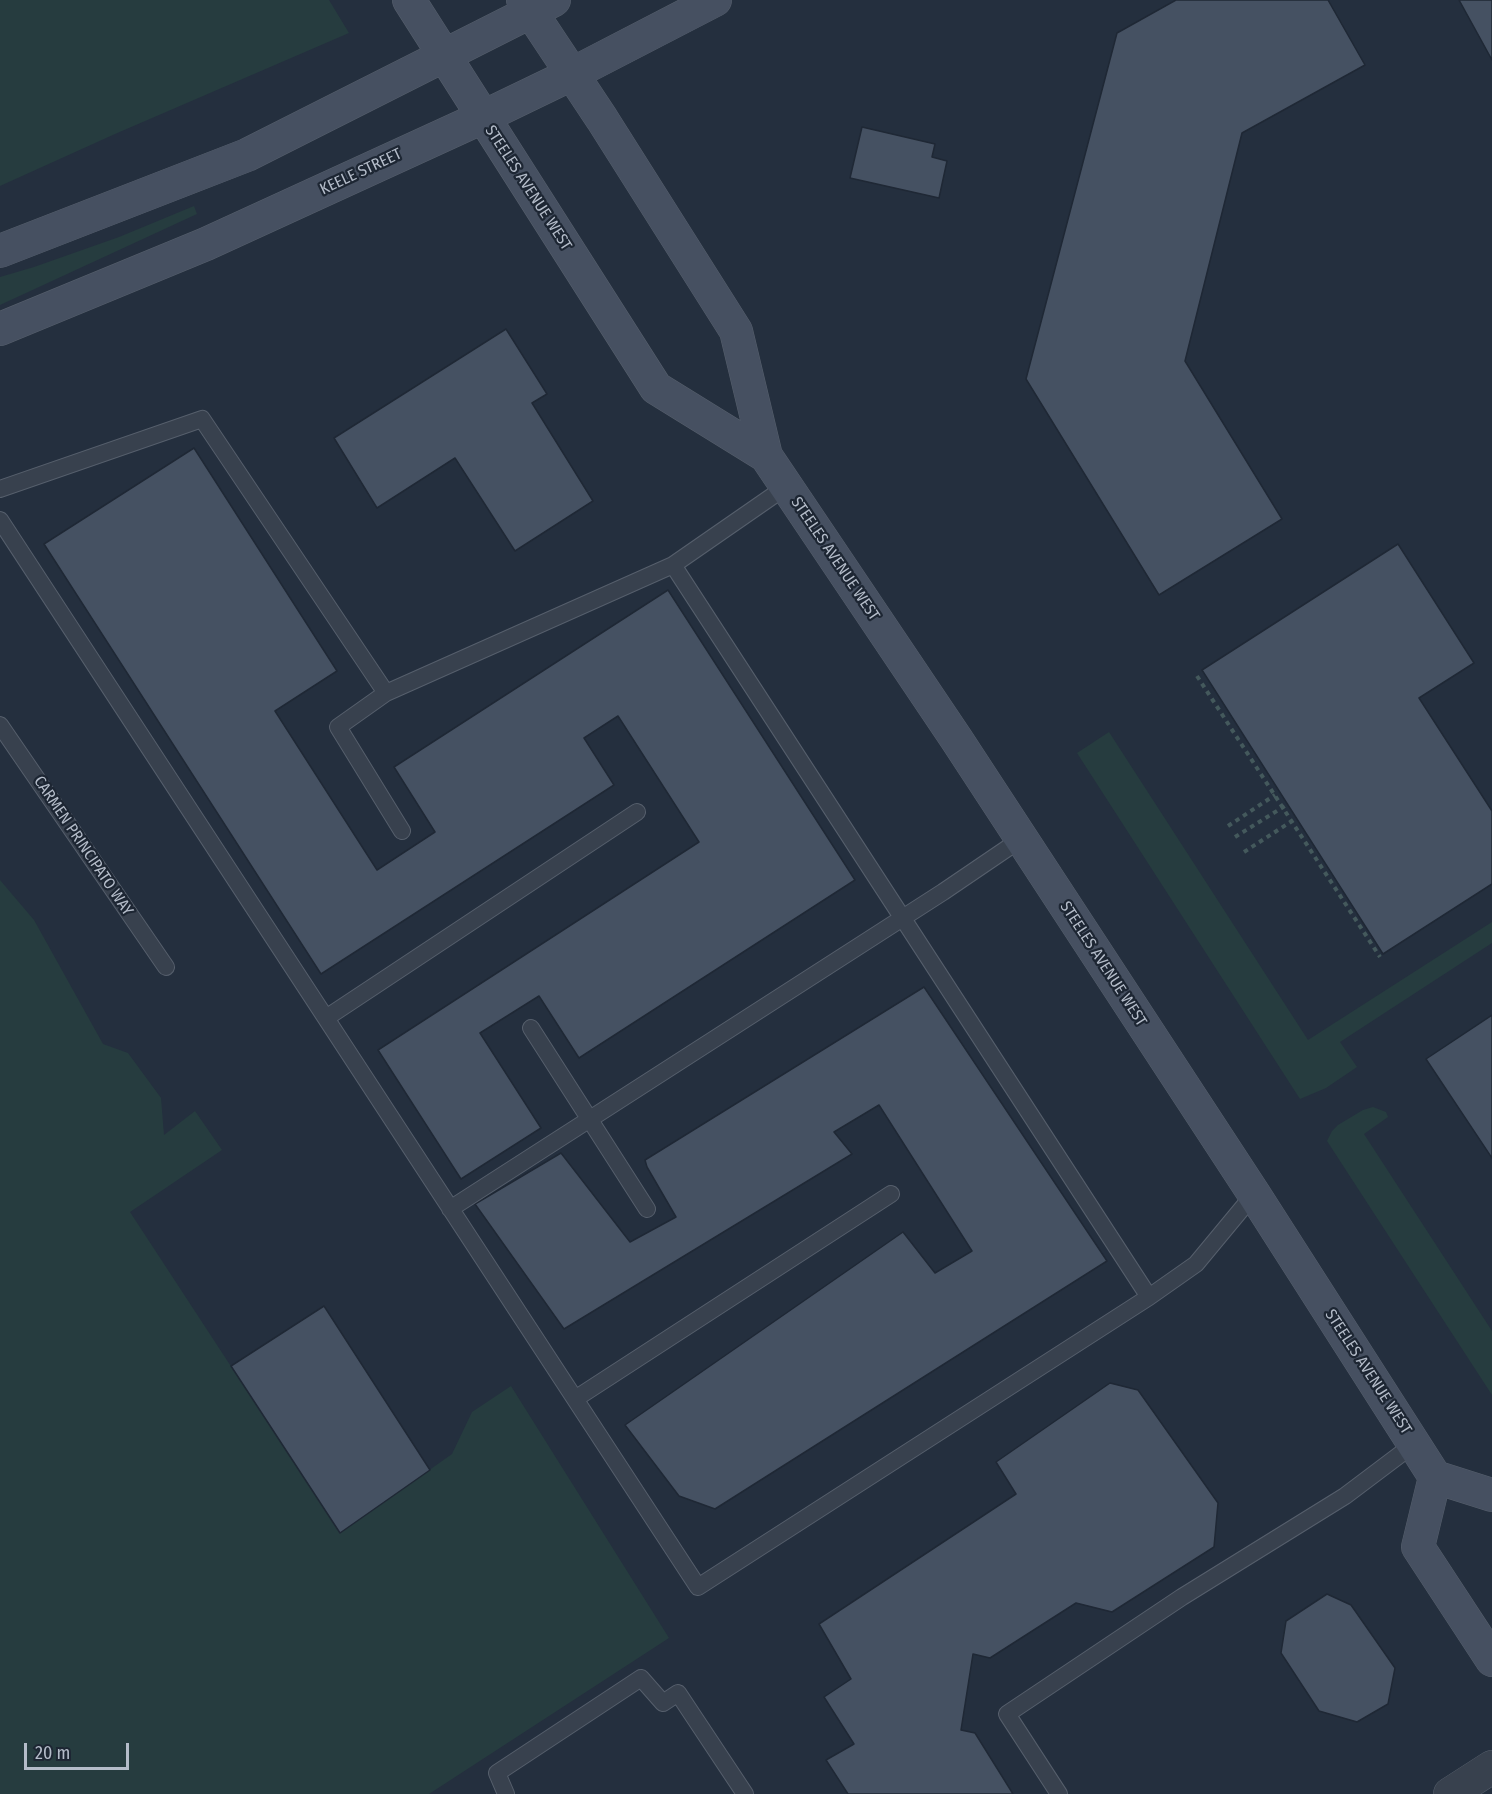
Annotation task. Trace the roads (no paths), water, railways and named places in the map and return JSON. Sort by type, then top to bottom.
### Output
[{"type":"main road","name":"STEELES AVENUE WEST","points":[[409,0],[656,388],[766,456]]},
{"type":"main road","name":"KEELE STREET","points":[[0,329],[206,244],[483,117],[715,0]]},
{"type":"main road","name":"STEELES AVENUE WEST","points":[[536,4],[572,74],[736,331],[766,456],[1021,838],[1254,1194],[1435,1477]]},
{"type":"main road","points":[[0,251],[247,155],[446,55],[536,4]]},
{"type":"main road","points":[[1492,1495],[1435,1477],[1418,1547],[1492,1660]]},
{"type":"street","points":[[1450,1794],[1492,1767]]},
{"type":"lane","points":[[0,489],[202,419],[386,693]]},
{"type":"lane","points":[[402,831],[339,727],[386,693],[673,565],[787,486]]},
{"type":"lane","points":[[0,520],[698,1587],[1149,1297],[1196,1263],[1254,1194]]},
{"type":"lane","points":[[673,565],[1149,1297]]},
{"type":"lane","name":"CARMEN PRINCIPATO WAY","points":[[0,725],[166,967]]},
{"type":"lane","points":[[326,1018],[637,812]]},
{"type":"lane","points":[[450,1209],[1021,838]]},
{"type":"lane","points":[[531,1028],[647,1209]]},
{"type":"lane","points":[[575,1399],[891,1194]]},
{"type":"lane","points":[[1059,1794],[1007,1714],[1182,1597],[1346,1496],[1414,1444]]},
{"type":"lane","points":[[506,1794],[496,1773],[641,1678],[663,1703],[678,1694],[745,1794]]}]
